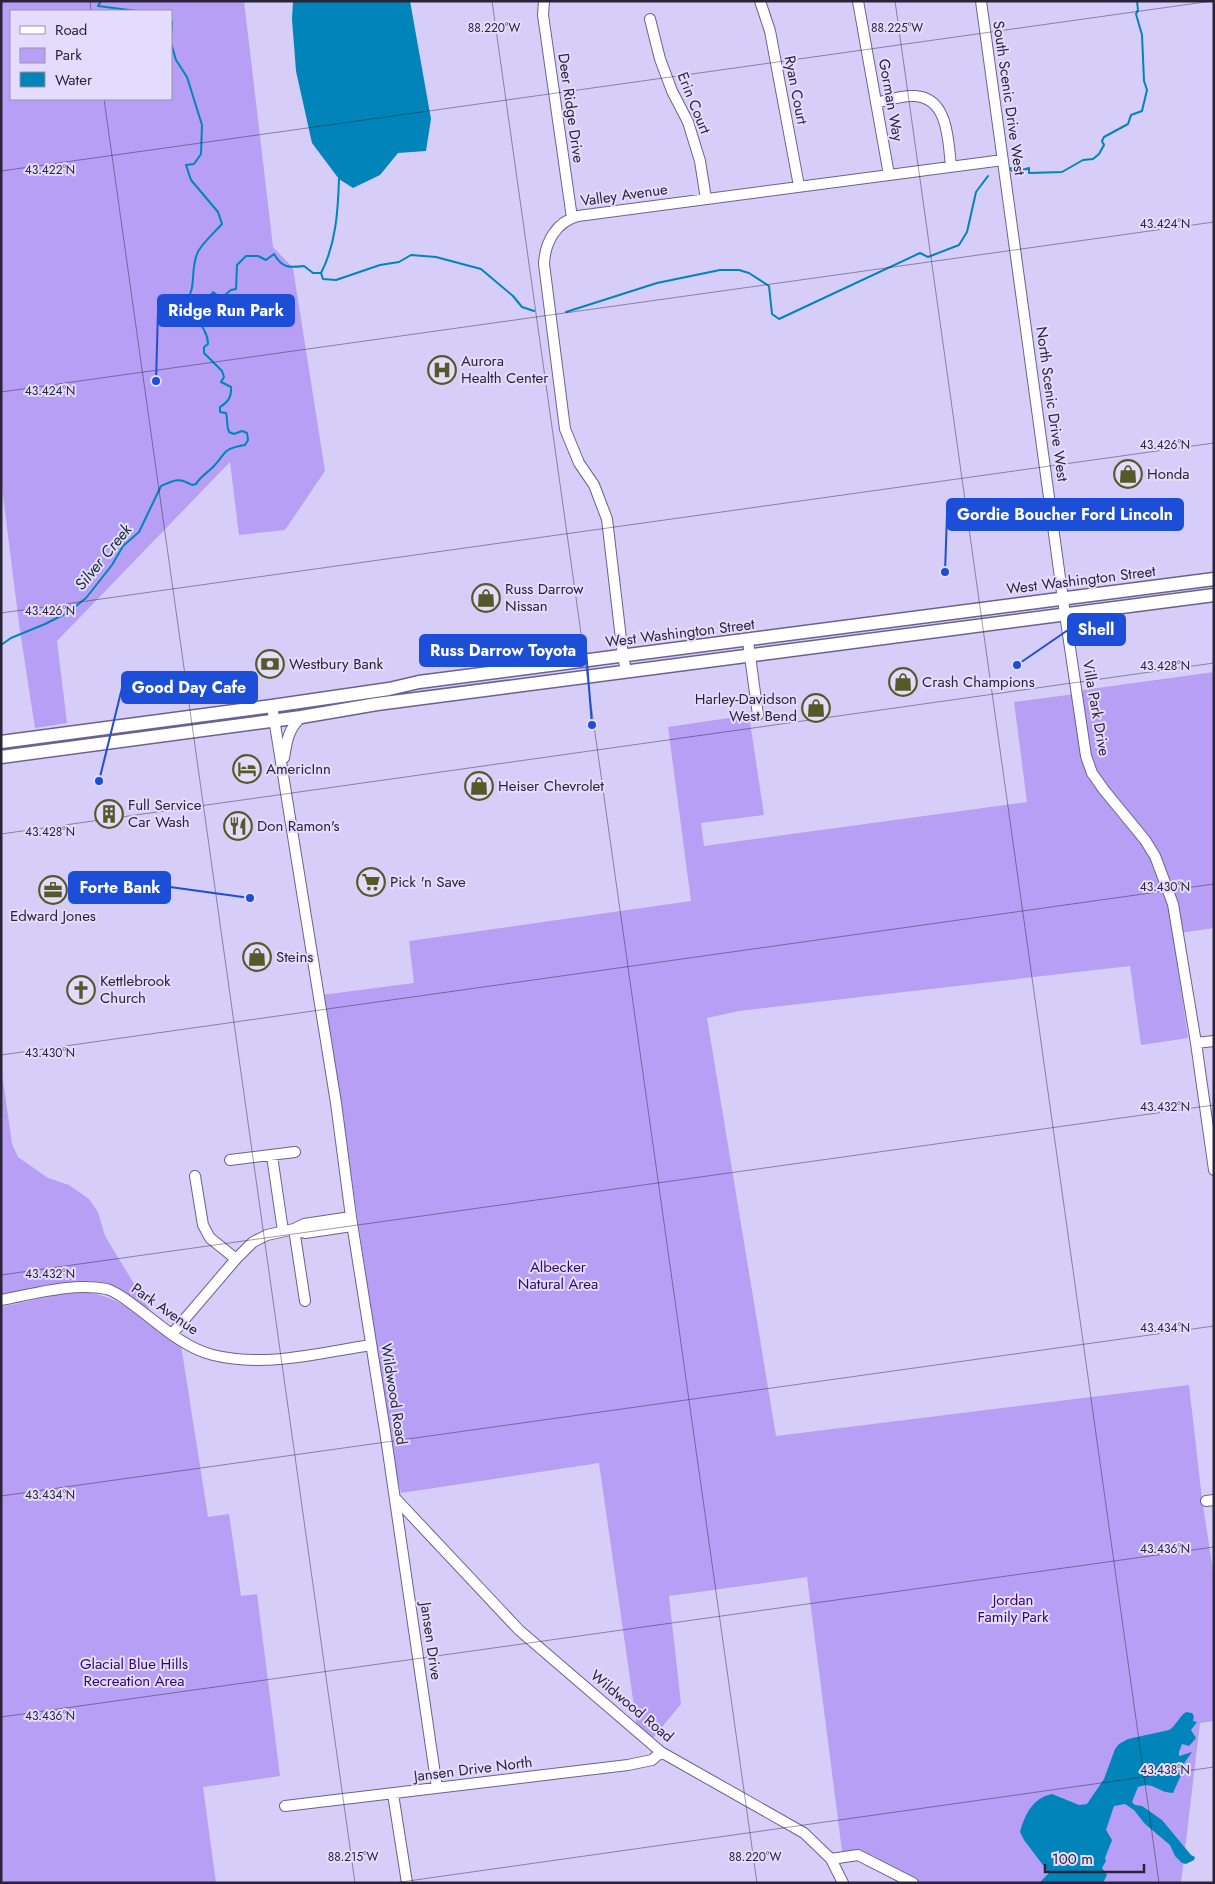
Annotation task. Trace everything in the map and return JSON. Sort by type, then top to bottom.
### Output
[{"type":"main road","name":"West Washington Street","points":[[1,742],[272,706],[389,689],[419,682],[748,641],[1214,579]]},
{"type":"main road","name":"West Washington Street","points":[[1,757],[626,670],[750,656],[1214,595]]},
{"type":"street","name":"Deer Ridge Drive","points":[[544,1],[543,15],[572,218]]},
{"type":"street","name":"Ryan Court","points":[[760,1],[770,32],[800,186]]},
{"type":"street","name":"Gorman Way","points":[[858,1],[889,174]]},
{"type":"street","name":"South Scenic Drive West","points":[[981,1],[1008,198]]},
{"type":"street","name":"Erin Court","points":[[650,20],[660,59],[672,91],[688,122],[700,161],[706,199]]},
{"type":"street","points":[[876,103],[915,96],[925,98],[936,106],[944,119],[951,166]]},
{"type":"street","name":"Valley Avenue","points":[[626,670],[607,519],[594,485],[579,463],[566,429],[544,264],[544,254],[554,231],[567,219],[572,218],[1003,160]]},
{"type":"street","name":"North Scenic Drive West","points":[[1008,198],[1065,614]]},
{"type":"street","name":"Villa Park Drive","points":[[1065,614],[1086,756],[1092,773],[1146,840],[1156,856],[1173,904],[1196,1043],[1214,1170]]},
{"type":"street","points":[[748,641],[758,715]]},
{"type":"street","name":"Wildwood Road","points":[[272,706],[336,1103],[351,1221],[395,1498],[519,1630],[662,1752],[804,1833],[831,1859],[843,1883]]},
{"type":"street","points":[[283,767],[288,734],[293,725],[302,716]]},
{"type":"street","points":[[1196,1043],[1214,1041]]},
{"type":"street","points":[[230,1160],[295,1152]]},
{"type":"street","points":[[272,1156],[283,1231]]},
{"type":"street","points":[[195,1176],[203,1225],[210,1238],[236,1259]]},
{"type":"street","points":[[172,1334],[236,1259],[253,1242],[304,1224],[351,1221]]},
{"type":"street","points":[[294,1229],[305,1302]]},
{"type":"street","name":"Park Avenue","points":[[1,1300],[79,1286],[108,1290],[126,1300],[189,1346],[211,1355],[235,1359],[258,1361],[371,1345]]},
{"type":"street","name":"Jansen Drive","points":[[395,1498],[437,1788]]},
{"type":"street","name":"Jansen Drive North","points":[[285,1806],[628,1765],[652,1760],[662,1752]]},
{"type":"street","points":[[393,1794],[407,1883]]},
{"type":"street","points":[[831,1859],[858,1855],[912,1883]]},
{"type":"green space","points":[[1,1],[244,1],[273,247],[293,268],[325,471],[285,530],[239,535],[230,462],[57,641],[67,723],[35,728],[20,631],[1,480]]},
{"type":"green space","name":"Albecker Natural Area","points":[[1214,672],[1214,928],[1173,934],[1188,1038],[1141,1045],[1130,966],[739,1011],[707,1018],[776,1436],[1189,1385],[1202,1499],[1214,1578],[1214,1721],[1200,1723],[1181,1883],[919,1883],[881,1864],[861,1851],[842,1851],[807,1577],[669,1596],[681,1704],[652,1739],[637,1727],[599,1463],[401,1493],[394,1464],[340,1100],[322,995],[414,983],[409,941],[691,901],[668,727],[749,715],[764,815],[701,823],[704,846],[1027,802],[1014,702],[1083,693],[1083,690]]},
{"type":"green space","points":[[1,1066],[12,1144],[18,1157],[48,1178],[69,1185],[89,1199],[98,1212],[105,1236],[153,1315],[118,1289],[105,1283],[94,1281],[68,1282],[1,1296]]},
{"type":"green space","name":"Glacial Blue Hills Recreation Area","points":[[82,1292],[98,1294],[123,1305],[156,1330],[181,1345],[208,1517],[229,1514],[241,1596],[257,1594],[280,1776],[203,1787],[216,1883],[1,1883],[1,1307],[56,1295]]},
{"type":"water","points":[[293,1],[410,1],[431,119],[426,151],[398,153],[380,175],[353,188],[339,179],[312,143],[296,71],[292,19]]},
{"type":"water","points":[[1186,1712],[1192,1713],[1194,1716],[1193,1721],[1197,1722],[1191,1730],[1196,1738],[1189,1746],[1182,1744],[1179,1756],[1192,1752],[1183,1765],[1182,1773],[1173,1793],[1148,1785],[1138,1787],[1132,1802],[1135,1805],[1142,1806],[1162,1820],[1191,1855],[1195,1857],[1194,1860],[1186,1864],[1182,1863],[1175,1856],[1170,1845],[1145,1824],[1134,1810],[1125,1804],[1114,1806],[1106,1830],[1112,1840],[1102,1868],[1107,1875],[1103,1883],[1039,1883],[1049,1873],[1020,1832],[1027,1813],[1035,1803],[1045,1796],[1052,1794],[1079,1805],[1087,1804],[1104,1779],[1115,1749],[1119,1744],[1128,1739],[1169,1730]]},
{"type":"waterway","name":"Silver Creek","points":[[101,1],[98,6],[129,10]]},
{"type":"waterway","points":[[1009,171],[1011,168],[1012,171],[1029,168],[1029,173],[1062,172],[1083,160],[1093,159],[1099,154],[1104,145],[1102,141],[1104,137],[1128,124],[1131,115],[1142,111],[1147,90],[1144,81],[1142,35],[1136,14],[1138,10],[1137,1]]},
{"type":"waterway","name":"Silver Creek","points":[[1,645],[11,638],[67,613],[86,598],[112,565],[123,546],[139,532],[161,486],[176,480],[192,485],[196,484],[225,452],[245,445],[248,440],[247,433],[242,431],[234,434],[229,432],[226,413],[220,412],[220,407],[229,399],[231,387],[221,382],[224,377],[222,371],[204,353],[204,347],[208,344],[205,332],[186,303],[191,290],[197,254],[204,243],[222,224],[218,212],[191,180],[186,165],[194,164],[201,154],[202,125],[187,77],[176,60],[172,46]]},
{"type":"waterway","points":[[566,312],[657,283],[720,270],[739,270],[749,273],[769,286],[772,314],[779,319],[920,253],[928,257],[959,245],[967,232],[976,192],[988,176]]},
{"type":"waterway","points":[[198,319],[205,302],[213,292],[221,298],[231,290],[236,289],[237,265],[246,256],[258,256],[266,260],[274,254],[286,266],[304,266],[313,273],[321,273],[333,239],[337,215],[339,179]]},
{"type":"waterway","points":[[321,273],[323,279],[336,280],[380,265],[399,262],[411,255],[436,257],[481,269],[513,296],[522,307],[534,311]]},
{"type":"place","name":"Aurora Health Center","points":[[442,370]]},
{"type":"place","name":"Ridge Run Park","points":[[156,381]]},
{"type":"place","name":"Honda","points":[[1128,474]]},
{"type":"place","name":"Gordie Boucher Ford Lincoln","points":[[945,572]]},
{"type":"place","name":"Russ Darrow Nissan","points":[[486,598]]},
{"type":"place","name":"Westbury Bank","points":[[270,664]]},
{"type":"place","name":"Shell","points":[[1017,665]]},
{"type":"place","name":"Crash Champions","points":[[903,682]]},
{"type":"place","name":"Harley-Davidson West Bend","points":[[816,708]]},
{"type":"place","name":"Russ Darrow Toyota","points":[[592,725]]},
{"type":"place","name":"AmericInn","points":[[247,769]]},
{"type":"place","name":"Good Day Cafe","points":[[99,781]]},
{"type":"place","name":"Heiser Chevrolet","points":[[479,786]]},
{"type":"place","name":"Full Service Car Wash","points":[[109,814]]},
{"type":"place","name":"Don Ramon's","points":[[238,826]]},
{"type":"place","name":"Pick 'n Save","points":[[371,882]]},
{"type":"place","name":"Edward Jones","points":[[53,890]]},
{"type":"place","name":"Forte Bank","points":[[250,898]]},
{"type":"place","name":"Steins","points":[[257,957]]},
{"type":"place","name":"Kettlebrook Church","points":[[81,990]]},
{"type":"park label","name":"Jordan Family Park","points":[[1013,1608]]}]
